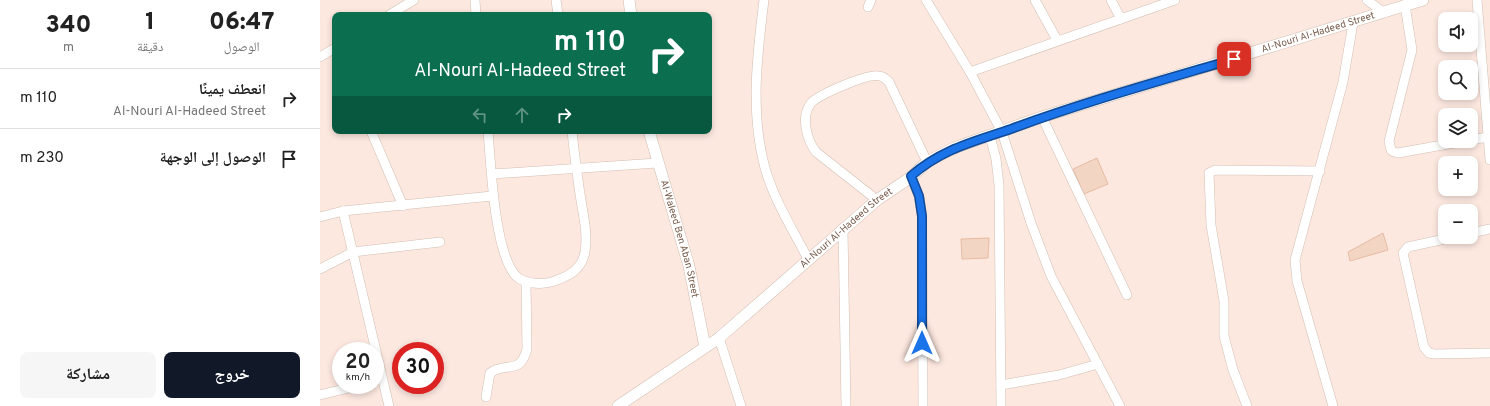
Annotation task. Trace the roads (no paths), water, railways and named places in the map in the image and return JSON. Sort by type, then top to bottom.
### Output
[{"type":"street","points":[[392,12],[402,3],[414,0]]},
{"type":"street","points":[[474,0],[476,12]]},
{"type":"street","points":[[556,0],[558,12]]},
{"type":"street","points":[[629,0],[631,12]]},
{"type":"street","points":[[764,0],[758,45],[757,114],[760,144],[765,168],[774,191],[808,259]]},
{"type":"street","points":[[926,0],[970,72],[1002,132],[1031,223],[1051,276],[1120,406]]},
{"type":"street","points":[[1035,0],[1057,40]]},
{"type":"street","points":[[1111,0],[1121,19]]},
{"type":"street","points":[[970,72],[1057,40],[1175,0]]},
{"type":"street","points":[[1367,0],[1385,8]]},
{"type":"street","points":[[1478,0],[1490,160]]},
{"type":"street","name":"Al-Nouri Al-Hadeed Street","points":[[618,406],[719,338],[843,228],[877,200],[911,176],[927,162],[954,148],[1042,117],[1352,22],[1385,8],[1404,2],[1418,1]]},
{"type":"street","points":[[1404,2],[1412,50],[1389,146],[1394,152],[1398,152],[1438,145]]},
{"type":"street","points":[[1333,406],[1294,267],[1294,260],[1320,171],[1342,82],[1352,22]]},
{"type":"street","points":[[320,56],[332,50]]},
{"type":"street","points":[[877,200],[816,152],[812,147],[808,137],[805,121],[807,110],[811,103],[835,90],[866,77],[878,75],[885,78],[889,82],[927,162]]},
{"type":"street","points":[[1042,117],[1127,295]]},
{"type":"street","points":[[372,134],[403,206]]},
{"type":"street","points":[[488,134],[492,174],[492,196],[508,261],[517,277],[526,282],[552,282],[574,272],[582,264],[586,235],[572,134]]},
{"type":"street","name":"Al-Waleed Ben Aban Street","points":[[650,134],[657,163],[689,266],[705,347]]},
{"type":"street","points":[[990,136],[996,159],[999,185],[1000,406]]},
{"type":"street","points":[[1478,139],[1488,137]]},
{"type":"street","points":[[492,174],[657,163]]},
{"type":"street","points":[[1247,406],[1233,370],[1224,336],[1224,301],[1211,225],[1209,173],[1215,170],[1320,171]]},
{"type":"street","points":[[911,176],[919,196],[922,216],[923,406]]},
{"type":"street","points":[[320,217],[343,211],[492,196]]},
{"type":"street","points":[[343,211],[371,342]]},
{"type":"street","points":[[843,228],[846,406]]},
{"type":"street","points":[[1478,232],[1490,229]]},
{"type":"street","points":[[1438,240],[1408,247],[1403,253],[1424,348],[1429,353],[1434,354],[1490,353]]},
{"type":"street","points":[[320,269],[353,252],[440,242]]},
{"type":"street","points":[[486,397],[490,373],[519,365],[525,356],[527,349],[526,282]]},
{"type":"street","points":[[719,338],[741,406]]},
{"type":"street","points":[[1001,385],[1058,375],[1098,364]]},
{"type":"street","points":[[320,395],[332,392]]},
{"type":"street","points":[[384,393],[389,406]]}]
